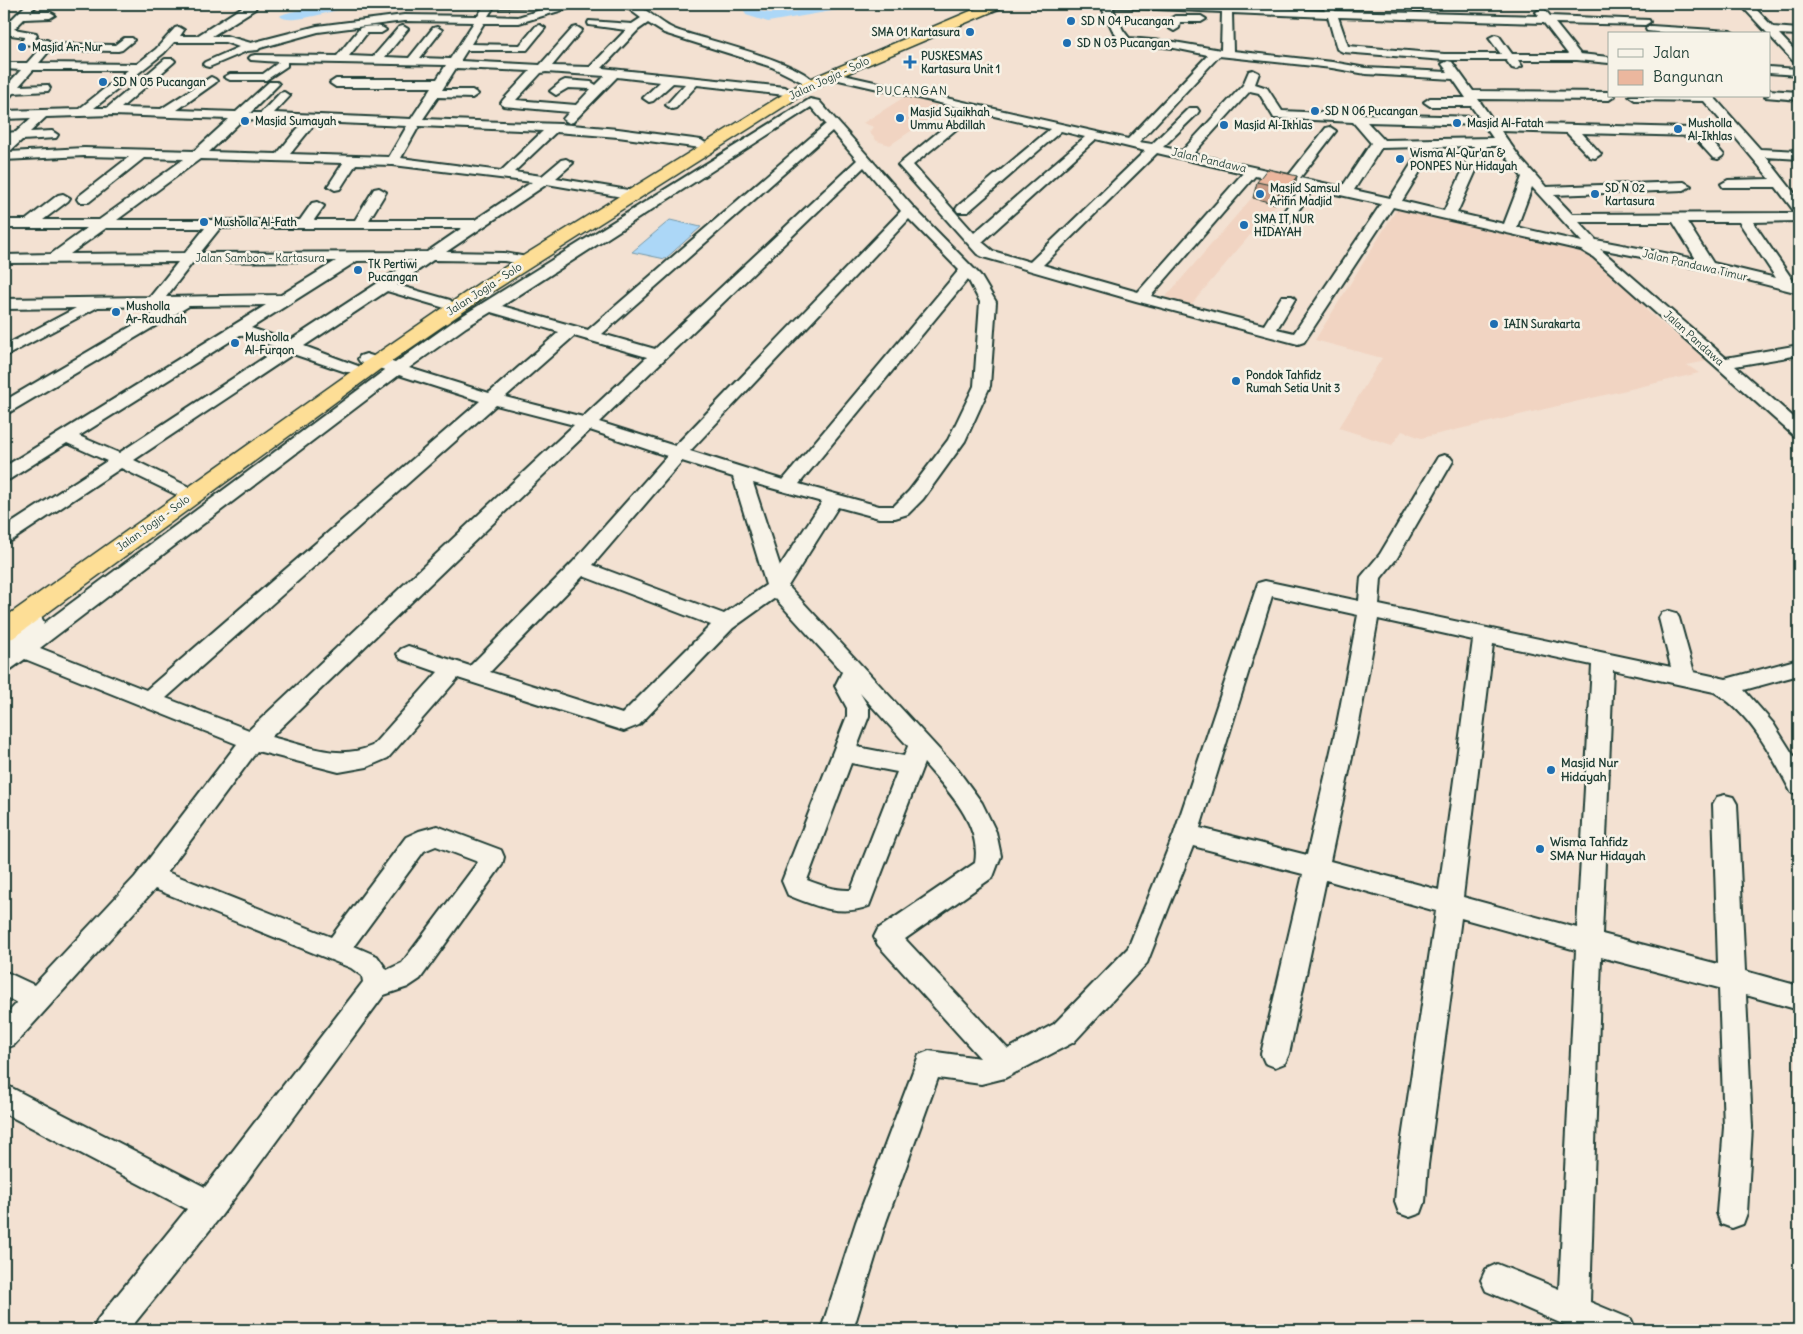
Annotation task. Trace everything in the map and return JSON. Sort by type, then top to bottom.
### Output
[{"type":"highway","name":"Jalan Jogja - Solo","points":[[628,194],[701,144],[788,93],[830,76],[985,4]]},
{"type":"highway","name":"Jalan Jogja - Solo","points":[[4,617],[180,490],[368,371],[445,303],[522,259],[628,194],[806,80],[998,4]]},
{"type":"highway","name":"Jalan Jogja - Solo","points":[[4,632],[522,259]]},
{"type":"street","points":[[6,92],[50,45],[48,43],[27,42],[31,34],[6,32],[33,4]]},
{"type":"street","points":[[393,161],[414,124],[478,25],[488,5],[551,4]]},
{"type":"street","points":[[390,75],[326,73],[364,30],[437,30],[478,25],[522,24],[536,16],[572,4]]},
{"type":"street","points":[[627,4],[642,11],[658,25],[673,33],[776,65],[806,80]]},
{"type":"street","points":[[1105,4],[1228,11]]},
{"type":"street","points":[[1105,4],[1124,40],[1167,35],[1221,53],[1259,57],[1303,67],[1342,66],[1366,71],[1456,76]]},
{"type":"street","points":[[1447,4],[1454,16]]},
{"type":"street","points":[[1535,4],[1578,57]]},
{"type":"street","points":[[1745,4],[1799,61]]},
{"type":"street","points":[[199,39],[252,5]]},
{"type":"street","points":[[426,18],[436,6]]},
{"type":"street","points":[[1167,35],[1174,20],[1177,18],[1228,11],[1284,8],[1581,20],[1703,32]]},
{"type":"street","points":[[1329,9],[1343,50],[1342,66]]},
{"type":"street","points":[[1636,10],[1650,28]]},
{"type":"street","points":[[1131,143],[1221,53],[1228,11]]},
{"type":"street","points":[[4,20],[50,15]]},
{"type":"street","points":[[536,16],[558,18]]},
{"type":"street","points":[[245,77],[257,54],[317,29],[383,20],[426,18],[478,25]]},
{"type":"street","points":[[593,71],[634,28],[649,18]]},
{"type":"street","points":[[1581,20],[1592,34]]},
{"type":"street","points":[[593,23],[634,28]]},
{"type":"street","points":[[464,47],[522,48],[540,28]]},
{"type":"street","points":[[376,60],[403,30]]},
{"type":"street","points":[[412,60],[437,30]]},
{"type":"street","points":[[577,30],[507,102],[578,109]]},
{"type":"street","points":[[1772,34],[1799,32]]},
{"type":"street","points":[[4,664],[13,647],[368,371],[493,288],[788,102],[788,93],[593,71],[412,60],[289,58],[257,54],[233,41],[172,38],[118,48],[47,47]]},
{"type":"street","points":[[83,111],[172,38]]},
{"type":"street","points":[[1495,38],[1512,62]]},
{"type":"street","points":[[209,64],[257,54],[311,48],[303,58]]},
{"type":"street","points":[[1343,50],[1512,62],[1578,57],[1608,60]]},
{"type":"street","points":[[1186,155],[1248,86],[1259,57]]},
{"type":"street","points":[[1444,57],[1501,142],[1589,245]]},
{"type":"street","points":[[230,77],[268,77],[289,58]]},
{"type":"street","points":[[114,111],[171,59]]},
{"type":"street","points":[[4,66],[139,67]]},
{"type":"street","points":[[1770,70],[1799,72]]},
{"type":"street","points":[[504,175],[578,109],[614,73]]},
{"type":"street","name":"Jalan Pandawa","points":[[830,76],[1509,229],[1589,245],[1799,431]]},
{"type":"street","points":[[670,79],[649,97],[667,103],[694,82]]},
{"type":"street","points":[[164,113],[210,82]]},
{"type":"street","points":[[336,83],[472,94]]},
{"type":"street","points":[[54,259],[199,154],[273,84]]},
{"type":"street","points":[[556,91],[563,85],[568,84],[601,86]]},
{"type":"street","points":[[1248,86],[1263,91],[1276,114],[1279,115],[1570,128],[1738,133]]},
{"type":"street","points":[[6,92],[44,88]]},
{"type":"street","points":[[369,94],[436,90]]},
{"type":"street","points":[[1430,102],[1532,92],[1608,96]]},
{"type":"street","points":[[1770,94],[1799,96]]},
{"type":"street","points":[[263,118],[284,96]]},
{"type":"street","points":[[1708,98],[1756,153],[1799,208]]},
{"type":"street","points":[[13,647],[368,371],[489,307],[810,103],[815,104],[909,211],[975,278],[988,302],[982,386],[956,441],[916,495],[902,510],[886,513],[741,474],[679,452],[586,424],[491,399],[368,371],[239,329]]},
{"type":"street","points":[[1346,106],[1378,143],[1501,142]]},
{"type":"street","points":[[280,158],[316,107]]},
{"type":"street","points":[[975,108],[905,165],[988,254],[1141,298],[1298,338],[1430,144]]},
{"type":"street","points":[[4,115],[114,111],[307,120],[354,125],[414,124],[557,128],[701,144]]},
{"type":"street","points":[[1032,268],[1193,112]]},
{"type":"street","points":[[4,150],[43,113]]},
{"type":"street","points":[[489,126],[499,113]]},
{"type":"street","points":[[1660,118],[1668,131]]},
{"type":"street","points":[[592,336],[833,124]]},
{"type":"street","points":[[658,138],[668,127]]},
{"type":"street","points":[[963,209],[1059,127]]},
{"type":"street","points":[[1570,128],[1595,154]]},
{"type":"street","points":[[1292,180],[1330,131]]},
{"type":"street","points":[[1696,132],[1718,155]]},
{"type":"street","points":[[4,136],[52,135]]},
{"type":"street","points":[[974,241],[1094,135]]},
{"type":"street","points":[[1346,192],[1378,143]]},
{"type":"street","points":[[1449,215],[1482,143]]},
{"type":"street","points":[[300,159],[311,144]]},
{"type":"street","points":[[4,156],[72,152],[199,154],[393,161],[545,180],[628,194]]},
{"type":"street","points":[[1756,153],[1799,155]]},
{"type":"street","points":[[84,198],[141,154]]},
{"type":"street","points":[[4,1036],[150,876],[252,741],[586,424],[657,354],[865,159]]},
{"type":"street","points":[[335,186],[352,160]]},
{"type":"street","points":[[4,536],[290,346],[385,286],[427,256],[545,180],[566,163]]},
{"type":"street","points":[[431,179],[441,166]]},
{"type":"street","points":[[1141,298],[1253,170]]},
{"type":"street","points":[[1509,229],[1529,177]]},
{"type":"street","points":[[1761,218],[1732,184],[1778,183]]},
{"type":"street","points":[[1280,227],[1310,184]]},
{"type":"street","points":[[128,186],[152,188]]},
{"type":"street","points":[[1542,191],[1684,186]]},
{"type":"street","points":[[359,225],[379,192]]},
{"type":"street","points":[[29,224],[63,198]]},
{"type":"street","points":[[303,225],[317,206]]},
{"type":"street","points":[[474,675],[580,566],[679,452],[909,211]]},
{"type":"street","points":[[1566,218],[1799,217]]},
{"type":"street","points":[[1677,218],[1708,266]]},
{"type":"street","points":[[1743,218],[1794,288]]},
{"type":"street","points":[[4,224],[99,226],[477,224]]},
{"type":"street","points":[[154,302],[215,225]]},
{"type":"street","name":"Jalan Pandawa Timur","points":[[1589,245],[1708,266],[1794,288]]},
{"type":"street","name":"Jalan Sambon - Kartasura","points":[[4,259],[427,256],[522,259]]},
{"type":"street","points":[[4,475],[353,258]]},
{"type":"street","points":[[787,487],[967,270]]},
{"type":"street","points":[[385,286],[445,303]]},
{"type":"street","points":[[1268,331],[1287,299]]},
{"type":"street","points":[[6,306],[284,300]]},
{"type":"street","points":[[4,408],[184,302]]},
{"type":"street","points":[[4,352],[96,303]]},
{"type":"street","points":[[489,307],[657,354]]},
{"type":"street","points":[[149,700],[570,331]]},
{"type":"street","points":[[1722,364],[1799,350]]},
{"type":"street","points":[[1765,401],[1799,412]]},
{"type":"street","points":[[66,436],[168,482],[180,490]]},
{"type":"street","points":[[1276,1054],[1347,728],[1369,611],[1371,577],[1387,558],[1444,461]]},
{"type":"street","points":[[741,474],[777,587],[964,795],[982,826],[989,854],[989,864],[984,870],[886,937],[1005,1065]]},
{"type":"street","points":[[408,654],[624,723],[631,719],[726,623],[777,587],[833,500]]},
{"type":"street","points":[[580,566],[726,623]]},
{"type":"street","points":[[837,1330],[872,1222],[929,1064],[981,1071],[1005,1065],[1064,1033],[1138,955],[1186,834],[1265,588],[1726,687],[1740,698],[1760,723],[1799,785]]},
{"type":"street","points":[[1668,618],[1685,678]]},
{"type":"street","points":[[1410,1202],[1414,1155],[1450,903],[1484,636]]},
{"type":"street","points":[[13,647],[252,741],[339,763],[367,758],[380,752],[453,669]]},
{"type":"street","points":[[1574,1313],[1589,942],[1603,661]]},
{"type":"street","points":[[1726,687],[1799,667]]},
{"type":"street","points":[[856,673],[850,678],[846,686],[859,712],[794,882],[797,887],[842,901],[850,902],[860,898],[920,744]]},
{"type":"street","points":[[844,753],[911,766]]},
{"type":"street","points":[[1725,804],[1731,905],[1738,1127],[1732,1213]]},
{"type":"street","points":[[1186,834],[1316,866],[1589,942],[1732,978],[1799,998]]},
{"type":"street","points":[[336,950],[415,844],[426,838],[438,836],[492,857],[490,865],[411,970],[399,979],[376,985]]},
{"type":"street","points":[[109,1330],[210,1205],[376,985],[376,972],[372,967],[336,950],[150,876]]},
{"type":"street","points":[[4,983],[38,1000]]},
{"type":"street","points":[[4,1098],[210,1205]]},
{"type":"street","points":[[1496,1280],[1620,1330]]},
{"type":"shaded area","points":[[906,96],[950,105],[890,145],[877,141],[869,132],[874,127],[863,123]]},
{"type":"shaded area","name":"SMA IT NUR HIDAYAH","points":[[1269,178],[1294,183],[1190,306],[1163,300]]},
{"type":"shaded area","name":"IAIN Surakarta","points":[[1398,207],[1582,248],[1640,291],[1645,309],[1707,361],[1687,365],[1699,373],[1421,438],[1402,431],[1392,445],[1339,428],[1382,358],[1315,340]]},
{"type":"water","points":[[670,220],[701,227],[665,259],[632,252]]},
{"type":"building","points":[[1267,169],[1297,176],[1289,187],[1257,182]]},
{"type":"waterway","points":[[286,16],[312,13],[344,4]]},
{"type":"waterway","points":[[753,4],[749,8],[750,12],[768,18],[849,4]]},
{"type":"place","name":"SD N 04 Pucangan","points":[[1071,21]]},
{"type":"place","name":"SMA 01 Kartasura","points":[[970,32]]},
{"type":"place","name":"SD N 03 Pucangan","points":[[1067,43]]},
{"type":"place","name":"Masjid An-Nur","points":[[22,47]]},
{"type":"place","name":"PUSKESMAS Kartasura Unit 1","points":[[910,62]]},
{"type":"place","name":"SD N 05 Pucangan","points":[[103,82]]},
{"type":"place","name":"SD N 06 Pucangan","points":[[1315,111]]},
{"type":"place","name":"Masjid Syaikhah Ummu Abdillah","points":[[900,118]]},
{"type":"place","name":"Masjid Sumayah","points":[[245,121]]},
{"type":"place","name":"Masjid Al-Fatah","points":[[1457,123]]},
{"type":"place","name":"Masjid Al-Ikhlas","points":[[1224,125]]},
{"type":"place","name":"Musholla Al-Ikhlas","points":[[1678,129]]},
{"type":"place","name":"Wisma Al-Qur'an & PONPES Nur Hidayah","points":[[1400,159]]},
{"type":"place","name":"Masjid Samsul Arifin Madjid","points":[[1260,194]]},
{"type":"place","name":"SD N 02 Kartasura","points":[[1595,194]]},
{"type":"place","name":"Musholla Al-Fath","points":[[204,222]]},
{"type":"place","name":"SMA IT NUR HIDAYAH","points":[[1244,225]]},
{"type":"place","name":"TK Pertiwi Pucangan","points":[[358,270]]},
{"type":"place","name":"Musholla Ar-Raudhah","points":[[116,312]]},
{"type":"place","name":"IAIN Surakarta","points":[[1494,324]]},
{"type":"place","name":"Musholla Al-Furqon","points":[[235,343]]},
{"type":"place","name":"Pondok Tahfidz Rumah Setia Unit 3","points":[[1236,381]]},
{"type":"place","name":"Masjid Nur Hidayah","points":[[1551,770]]},
{"type":"place","name":"Wisma Tahfidz SMA Nur Hidayah","points":[[1540,849]]},
{"type":"district","name":"PUCANGAN","points":[[912,91]]}]
